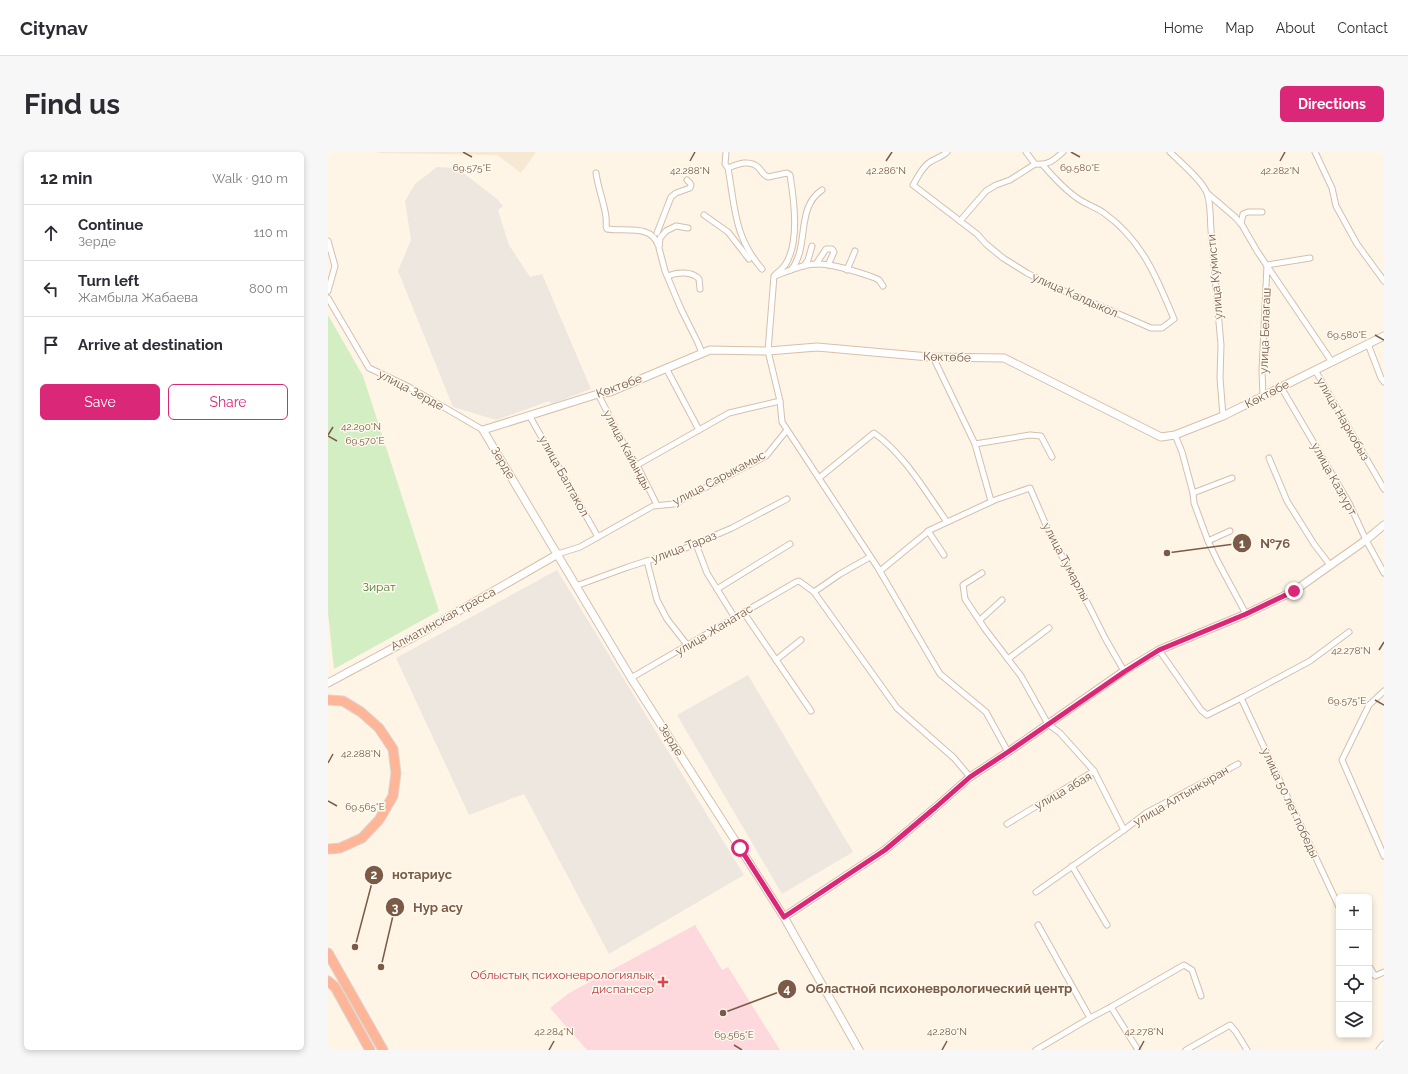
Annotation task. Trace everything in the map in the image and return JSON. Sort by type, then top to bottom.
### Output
[{"type":"highway","points":[[328,700],[344,701],[361,712],[379,728],[393,749],[396,773],[393,796],[379,820],[362,838],[340,848],[328,849]]},
{"type":"highway","points":[[328,953],[383,1050]]},
{"type":"highway","points":[[328,975],[331,984],[370,1050]]},
{"type":"street","points":[[726,152],[725,164],[728,168],[735,216],[739,230],[747,248],[762,269]]},
{"type":"street","name":"улица Калдыкол","points":[[947,152],[938,159],[930,162],[922,169],[913,185],[976,234],[1003,258],[1046,283],[1151,328],[1162,328],[1174,319],[1153,269],[1135,241],[1104,213],[1080,200],[1054,178],[1043,165]]},
{"type":"street","points":[[1026,152],[1035,164]]},
{"type":"street","points":[[960,222],[986,191],[996,185],[1010,180],[1035,164],[1043,165],[1052,162],[1063,152]]},
{"type":"street","name":"улица Кумисти","points":[[1170,152],[1196,178],[1207,193],[1221,345],[1220,378],[1222,416]]},
{"type":"street","points":[[1316,152],[1332,188],[1336,206],[1357,244],[1384,281]]},
{"type":"street","points":[[728,168],[749,163],[757,167],[765,176],[768,177],[787,173],[790,175],[794,211],[792,246],[785,265],[774,276],[768,352],[780,401],[782,422],[880,571],[940,674],[986,712],[1008,752]]},
{"type":"street","points":[[596,173],[606,217],[607,230],[646,231],[655,238],[665,271],[702,353]]},
{"type":"street","points":[[657,233],[671,197],[676,193],[690,188],[691,185],[686,180]]},
{"type":"street","points":[[790,271],[798,260],[806,215],[815,194],[822,190]]},
{"type":"street","name":"улица Белагаш","points":[[1207,193],[1241,224],[1257,251],[1268,265],[1332,362]]},
{"type":"street","points":[[1241,224],[1243,214],[1248,212],[1262,212]]},
{"type":"street","points":[[704,215],[728,232],[749,260]]},
{"type":"street","points":[[658,248],[661,235],[666,231],[678,225],[688,228]]},
{"type":"street","points":[[328,241],[334,266],[328,291]]},
{"type":"street","points":[[804,266],[808,260],[812,246]]},
{"type":"street","points":[[816,264],[826,249],[829,248],[834,252],[828,265]]},
{"type":"street","points":[[847,270],[855,251]]},
{"type":"street","points":[[1268,265],[1310,258]]},
{"type":"street","points":[[774,276],[804,266],[816,264],[828,265],[875,278],[879,280],[883,286]]},
{"type":"street","name":"улица Белагаш","points":[[1263,396],[1262,371],[1268,265]]},
{"type":"street","points":[[668,276],[676,274],[694,275],[699,279],[700,289]]},
{"type":"street","name":"улица Зерде","points":[[328,298],[369,368],[409,387],[483,430]]},
{"type":"street","name":"Көктөбе","points":[[483,430],[598,394],[610,392],[710,350],[768,352],[817,347],[933,357],[1004,358],[1161,437],[1175,435],[1222,416],[1384,336]]},
{"type":"street","points":[[1368,344],[1381,378],[1384,382]]},
{"type":"street","points":[[933,357],[975,444],[991,502]]},
{"type":"street","points":[[666,368],[699,430]]},
{"type":"street","name":"улица Наркобыз","points":[[1315,370],[1384,489]]},
{"type":"street","name":"улица Казгурт","points":[[1281,387],[1348,503],[1384,573]]},
{"type":"street","name":"улица Кайынды","points":[[598,394],[631,458],[637,465],[657,506]]},
{"type":"street","points":[[637,465],[729,413],[780,401]]},
{"type":"street","name":"улица Балтакол","points":[[530,415],[598,537]]},
{"type":"street","name":"Зерде","points":[[483,430],[632,678],[784,917],[859,1050]]},
{"type":"street","name":"улица Сарыкамыс","points":[[558,554],[580,547],[653,506],[674,504],[766,456],[787,430]]},
{"type":"street","points":[[819,478],[874,433],[884,441],[915,476],[947,522]]},
{"type":"street","points":[[975,444],[1030,435],[1042,436],[1052,457]]},
{"type":"street","points":[[1175,435],[1182,452],[1193,493],[1194,503],[1208,541],[1246,614]]},
{"type":"street","points":[[1269,458],[1287,501],[1314,544],[1330,565]]},
{"type":"street","points":[[1193,493],[1232,478]]},
{"type":"street","name":"улица Тумарлы","points":[[880,571],[928,531],[991,502],[1030,488],[1049,532],[1124,672]]},
{"type":"street","name":"улица Тараз","points":[[576,586],[696,544],[732,528],[787,498]]},
{"type":"street","points":[[784,917],[885,850],[970,777],[1124,672],[1159,650],[1246,614],[1294,591],[1366,540],[1384,524]]},
{"type":"street","points":[[928,531],[944,555]]},
{"type":"street","points":[[1208,541],[1230,531]]},
{"type":"street","points":[[696,544],[707,573],[735,618]]},
{"type":"street","points":[[717,589],[790,544]]},
{"type":"street","name":"Алматинская трасса","points":[[328,683],[410,639],[558,554]]},
{"type":"street","points":[[870,557],[840,574],[814,592],[897,708],[954,758],[970,777]]},
{"type":"street","points":[[647,561],[657,600],[667,620],[688,646]]},
{"type":"street","points":[[982,573],[963,585],[965,598],[1020,676],[1048,724],[1060,733],[1094,771]]},
{"type":"street","name":"улица Жанатас","points":[[632,678],[796,582],[802,582],[806,587],[814,592]]},
{"type":"street","points":[[980,620],[1002,600]]},
{"type":"street","points":[[744,613],[810,711]]},
{"type":"street","points":[[1008,659],[1049,628]]},
{"type":"street","points":[[1159,650],[1201,710],[1207,715],[1310,660],[1349,632]]},
{"type":"street","points":[[776,660],[801,640]]},
{"type":"street","points":[[1384,691],[1369,705],[1342,760],[1384,856]]},
{"type":"street","name":"улица 50 лет победы","points":[[1241,698],[1336,902]]},
{"type":"street","name":"улица Алтынкыран","points":[[1124,830],[1146,813],[1238,764]]},
{"type":"street","name":"улица абая","points":[[1007,824],[1094,771],[1124,830]]},
{"type":"street","points":[[1036,892],[1124,830]]},
{"type":"street","points":[[1072,866],[1107,925]]},
{"type":"street","points":[[1038,925],[1090,1018]]},
{"type":"street","points":[[1036,1050],[1184,965],[1192,970],[1201,996]]},
{"type":"street","points":[[1372,971],[1375,976],[1384,972]]},
{"type":"street","points":[[1111,1007],[1138,1050]]},
{"type":"street","points":[[1186,1050],[1230,1024],[1247,1050]]},
{"type":"street","points":[[1380,1050],[1384,1045]]},
{"type":"shaded area","points":[[376,152],[536,152],[521,173],[497,155]]},
{"type":"shaded area","points":[[437,167],[457,168],[497,199],[503,206],[498,210],[509,245],[530,277],[542,274],[591,389],[552,404],[549,401],[496,420],[453,407],[398,271],[411,240],[405,201],[415,184]]},
{"type":"shaded area","points":[[557,570],[744,875],[609,954],[524,794],[469,815],[396,658]]},
{"type":"shaded area","points":[[748,675],[853,852],[782,894],[677,715]]},
{"type":"shaded area","name":"Облыстық психоневрологиялық диспансер","points":[[695,925],[722,970],[728,967],[780,1050],[587,1050],[550,1008],[569,993]]},
{"type":"green space","name":"Зират","points":[[328,315],[363,376],[439,611],[334,669],[328,613]]},
{"type":"place","name":"№76","points":[[1167,553]]},
{"type":"place","name":"нотариус","points":[[355,947]]},
{"type":"place","name":"Нур асу","points":[[381,967]]},
{"type":"place","name":"Облыстық психоневрологиялық диспансер","points":[[663,982]]},
{"type":"place","name":"Областной психоневрологический центр","points":[[723,1013]]},
{"type":"route","points":[[740,848],[784,917],[885,850],[970,777],[1124,672],[1159,650],[1246,614],[1294,591]]}]
